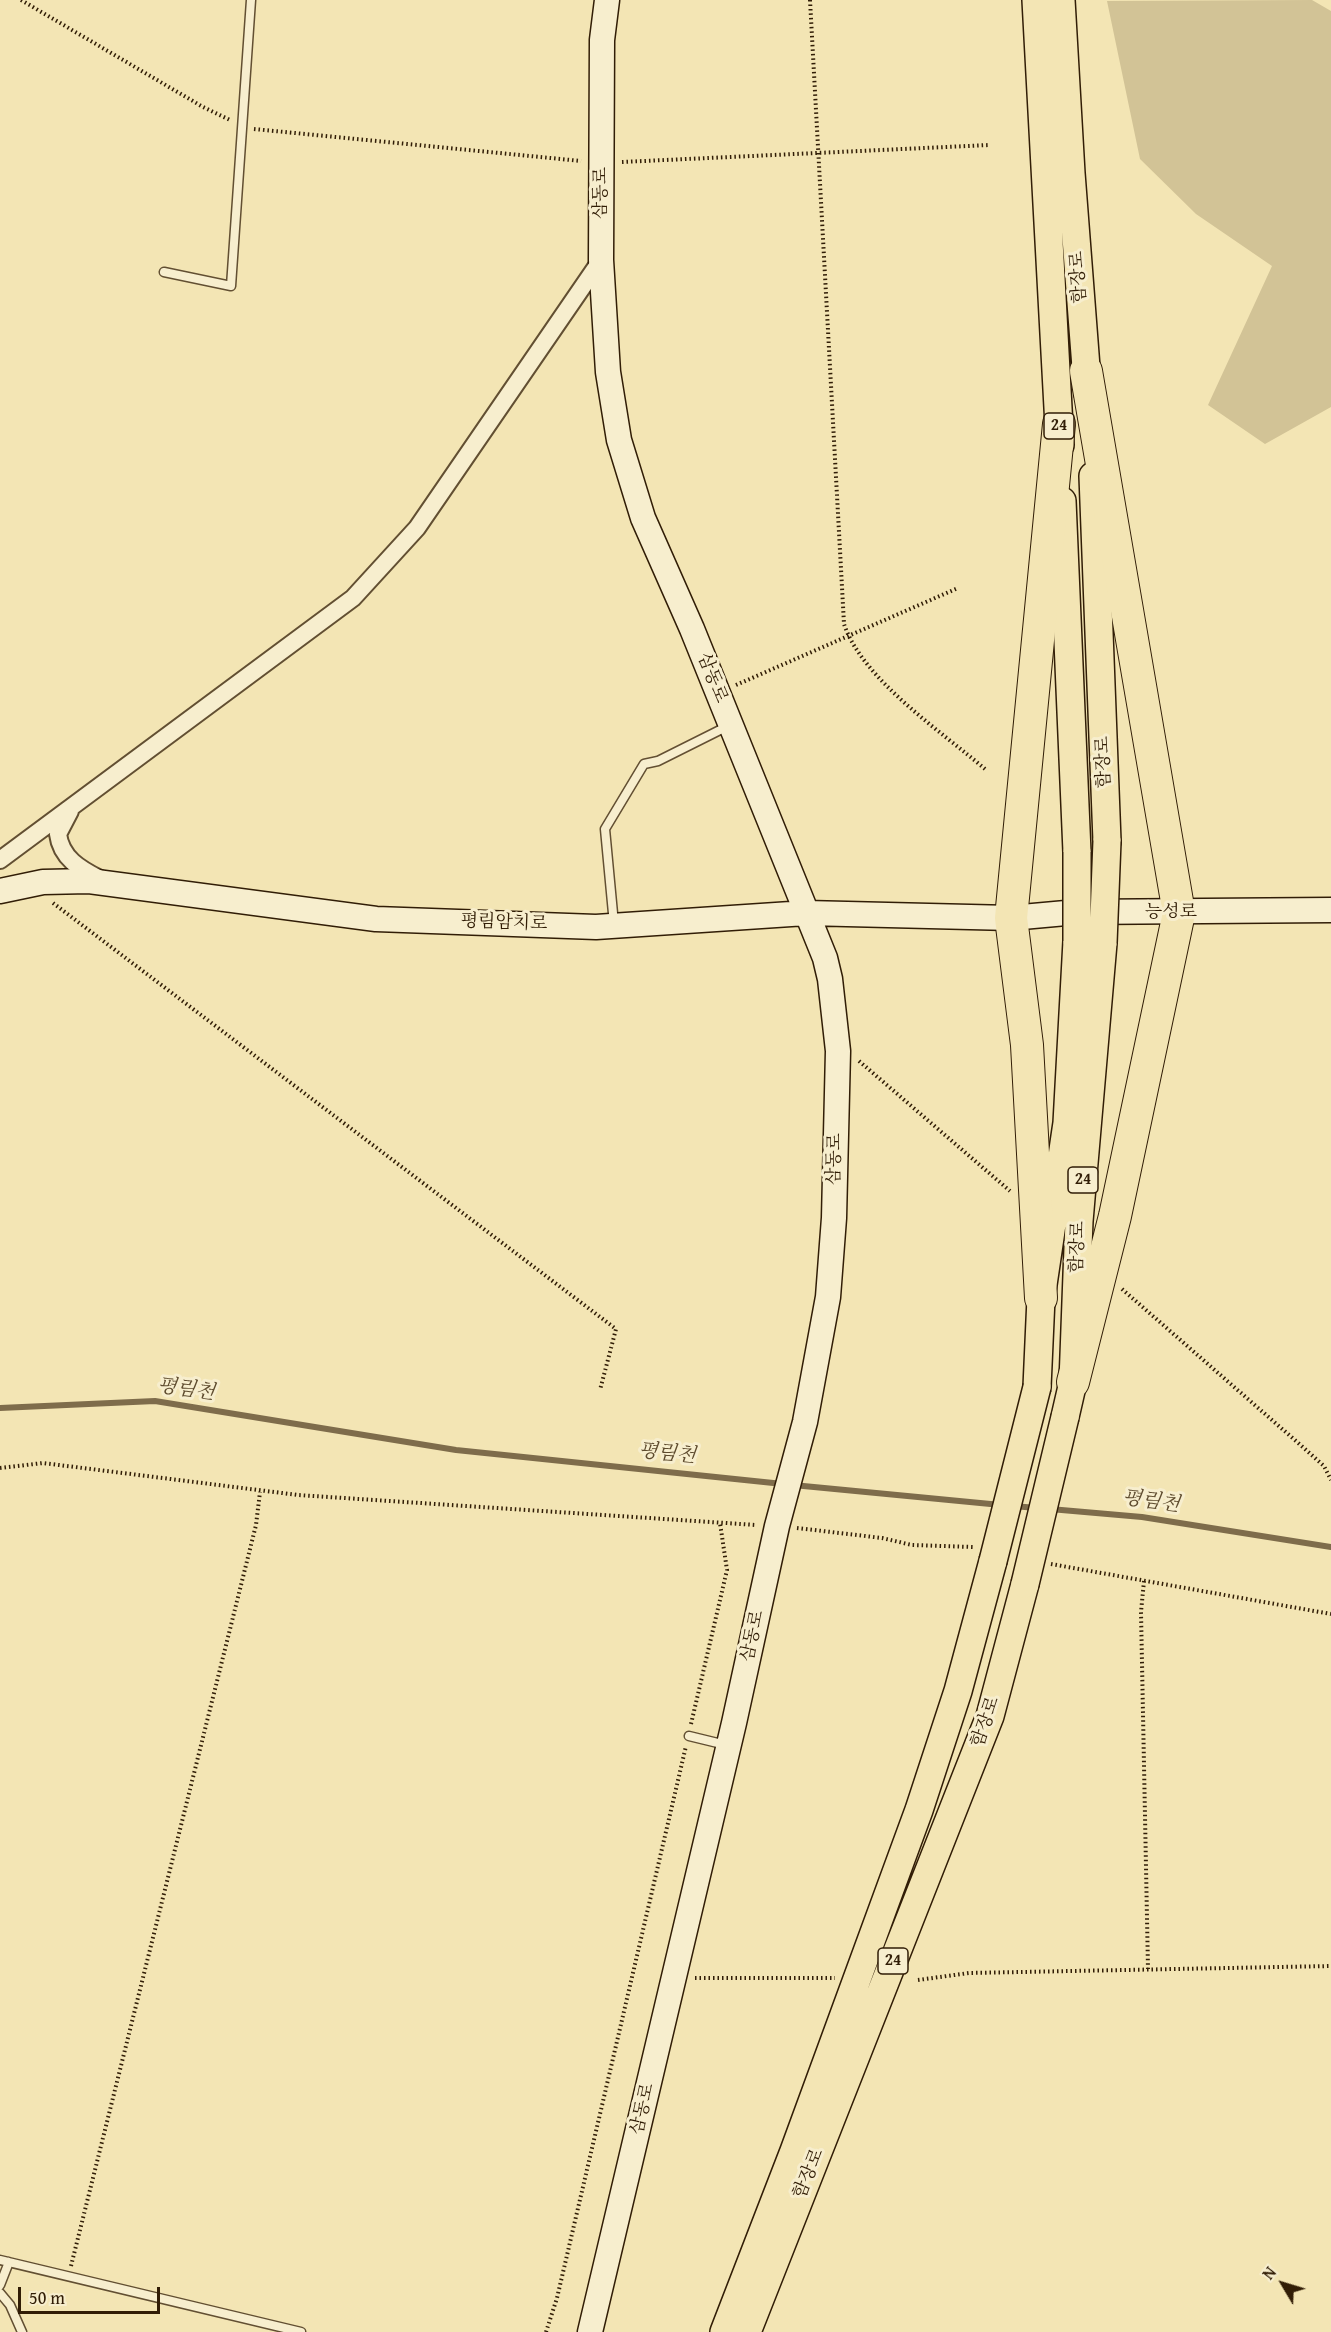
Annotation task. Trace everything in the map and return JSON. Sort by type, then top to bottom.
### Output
[{"type":"highway","points":[[1073,1382],[1115,1216],[1179,912],[1086,371]]},
{"type":"highway","points":[[1041,1298],[1027,1045],[1011,918],[1059,423]]},
{"type":"main road","name":"함장로","points":[[747,2332],[990,1716],[1025,1584],[1073,1382],[1090,942],[1077,852],[1059,423],[1036,0]]},
{"type":"main road","name":"함장로","points":[[724,2332],[794,2151],[919,1810],[958,1691],[984,1554],[1037,1387],[1041,1298],[1067,1124],[1090,942],[1107,841],[1091,442],[1061,0]]},
{"type":"street","name":"삼동로","points":[[590,2332],[779,1521],[805,1422],[828,1297],[834,1218],[838,1051],[830,979],[825,958],[643,518],[619,440],[608,372],[601,260],[602,40],[607,0]]},
{"type":"street","points":[[0,860],[353,598],[417,528],[601,260]]},
{"type":"street","points":[[75,805],[60,826],[59,841],[64,852],[81,869],[109,883]]},
{"type":"street","name":"평림암치로","points":[[0,891],[43,882],[109,883],[376,918],[614,925],[806,913],[1011,918]]},
{"type":"street","name":"능성로","points":[[1011,918],[1077,912],[1331,910]]},
{"type":"lane","points":[[164,272],[231,286],[250,0]]},
{"type":"lane","points":[[614,925],[605,829],[644,764],[658,761],[730,724]]},
{"type":"lane","points":[[689,1736],[728,1745]]},
{"type":"lane","points":[[0,2284],[4,2261],[301,2332]]},
{"type":"lane","points":[[0,2294],[10,2305],[22,2332]]},
{"type":"path","points":[[21,0],[203,107],[254,129],[602,163],[989,145]]},
{"type":"path","points":[[810,0],[842,608],[848,636],[858,654],[885,684],[985,769]]},
{"type":"path","points":[[717,693],[958,588]]},
{"type":"path","points":[[43,882],[48,897],[64,913],[616,1329],[600,1390]]},
{"type":"path","points":[[838,1051],[856,1059],[1015,1195]]},
{"type":"path","points":[[1122,1288],[1324,1466],[1331,1480]]},
{"type":"path","points":[[0,1468],[43,1463],[260,1492],[720,1523],[779,1521],[935,1547],[964,1545],[984,1554]]},
{"type":"path","points":[[68,2277],[256,1526],[260,1492]]},
{"type":"path","points":[[546,2332],[557,2298],[727,1570],[720,1523]]},
{"type":"path","points":[[1044,1562],[1331,1614]]},
{"type":"path","points":[[1144,1581],[1141,1612],[1148,1970]]},
{"type":"path","points":[[918,1980],[969,1973],[1331,1966]]},
{"type":"path","points":[[673,1976],[840,1978]]},
{"type":"shaded area","points":[[1312,0],[1331,11],[1331,407],[1265,444],[1208,405],[1272,266],[1196,214],[1140,159],[1107,1]]},
{"type":"waterway","name":"평림천","points":[[0,1408],[155,1401],[456,1450],[783,1484]]},
{"type":"waterway","name":"평림천","points":[[793,1485],[1001,1505]]},
{"type":"waterway","name":"평림천","points":[[1014,1506],[1036,1508]]},
{"type":"waterway","name":"평림천","points":[[1050,1509],[1142,1517],[1331,1547]]}]
